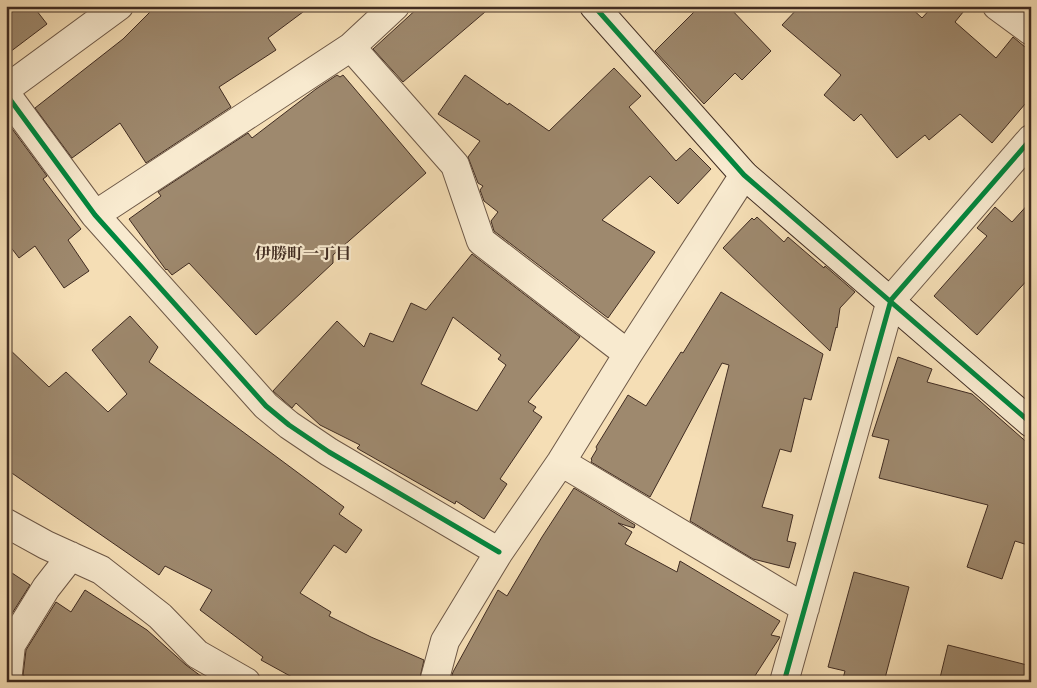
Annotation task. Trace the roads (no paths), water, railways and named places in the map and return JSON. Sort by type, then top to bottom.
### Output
[{"type":"street","points":[[6,89],[119,6]]},
{"type":"street","points":[[95,214],[351,47],[395,6]]},
{"type":"street","points":[[594,6],[744,174],[1031,423]]},
{"type":"street","points":[[997,6],[1031,31]]},
{"type":"street","points":[[351,47],[455,165],[480,241],[628,354]]},
{"type":"street","points":[[6,94],[95,214],[266,406],[289,425],[330,452],[500,552]]},
{"type":"street","points":[[784,682],[891,300],[1031,139]]},
{"type":"street","points":[[434,682],[445,641],[500,552],[561,462],[744,174]]},
{"type":"street","points":[[561,462],[805,608]]},
{"type":"street","points":[[6,523],[101,570],[160,616],[197,654],[246,682]]},
{"type":"street","points":[[7,682],[11,645],[46,588],[71,556]]},
{"type":"district","name":"伊勝町一丁目","points":[[303,254]]}]
